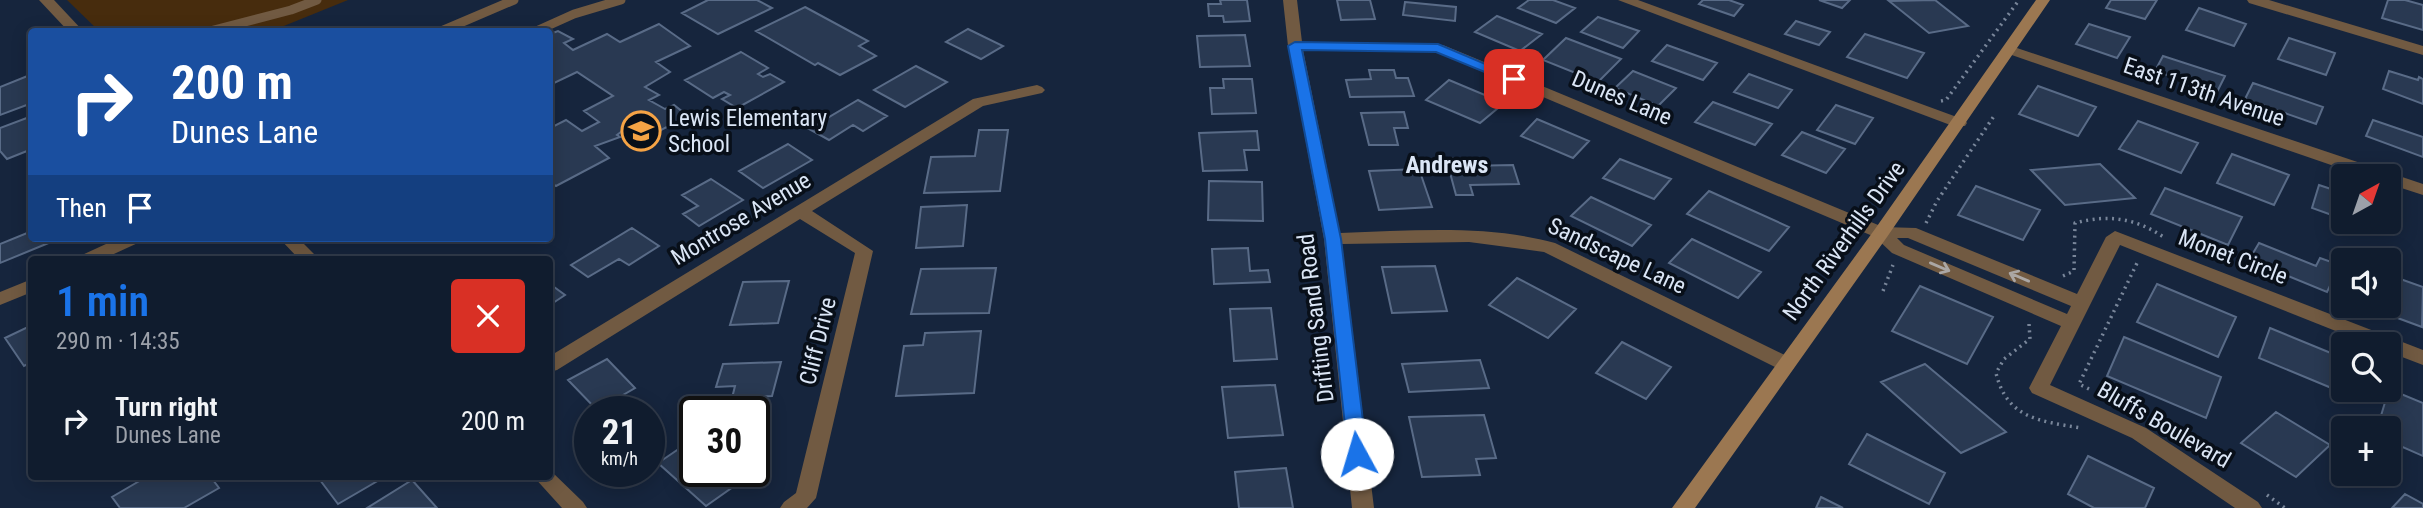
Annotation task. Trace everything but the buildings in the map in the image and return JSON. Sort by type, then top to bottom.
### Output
[{"type":"street","points":[[46,0],[73,28]]},
{"type":"street","name":"Drifting Sand Road","points":[[1290,0],[1295,46],[1333,239],[1363,508]]},
{"type":"street","points":[[1625,0],[1959,123]]},
{"type":"street","name":"North Riverhills Drive","points":[[1683,508],[2011,50],[2043,0]]},
{"type":"street","points":[[2254,0],[2423,51]]},
{"type":"street","name":"Dunes Lane","points":[[1295,46],[1438,48],[1881,233],[1898,249],[2072,323]]},
{"type":"street","name":"East 113th Avenue","points":[[2011,50],[2345,164]]},
{"type":"street","name":"Montrose Avenue","points":[[553,363],[978,102],[1037,90]]},
{"type":"street","points":[[2401,182],[2423,190]]},
{"type":"street","name":"Cliff Drive","points":[[791,508],[805,498],[864,251],[801,212]]},
{"type":"street","name":"Dunes Lane","points":[[1881,233],[1910,232],[2082,303]]},
{"type":"street","name":"Sandscape Lane","points":[[1333,239],[1484,237],[1521,240],[1549,247],[1786,364]]},
{"type":"street","name":"Monet Circle","points":[[2072,323],[2115,237],[2423,358]]},
{"type":"street","points":[[95,256],[125,242]]},
{"type":"street","points":[[292,242],[307,256]]},
{"type":"street","points":[[0,299],[28,287]]},
{"type":"street","name":"Bluffs Boulevard","points":[[2072,323],[2039,388],[2139,433],[2256,499]]},
{"type":"street","points":[[547,480],[576,508]]},
{"type":"lane","points":[[221,28],[291,10],[317,0]]},
{"type":"lane","points":[[448,28],[514,0]]},
{"type":"lane","points":[[543,28],[574,14],[621,0]]},
{"type":"path","points":[[1931,103],[1946,100],[2019,0]]},
{"type":"path","points":[[2092,390],[2079,384],[2138,260]]},
{"type":"path","points":[[2256,499],[2285,508]]},
{"type":"shaded area","points":[[67,0],[348,0],[279,28],[96,28]]},
{"type":"place","name":"Lewis Elementary School","points":[[641,131]]},
{"type":"district","name":"Andrews","points":[[1447,165]]},
{"type":"route","points":[[1357,454],[1333,239],[1295,46],[1438,48],[1514,79]]}]
